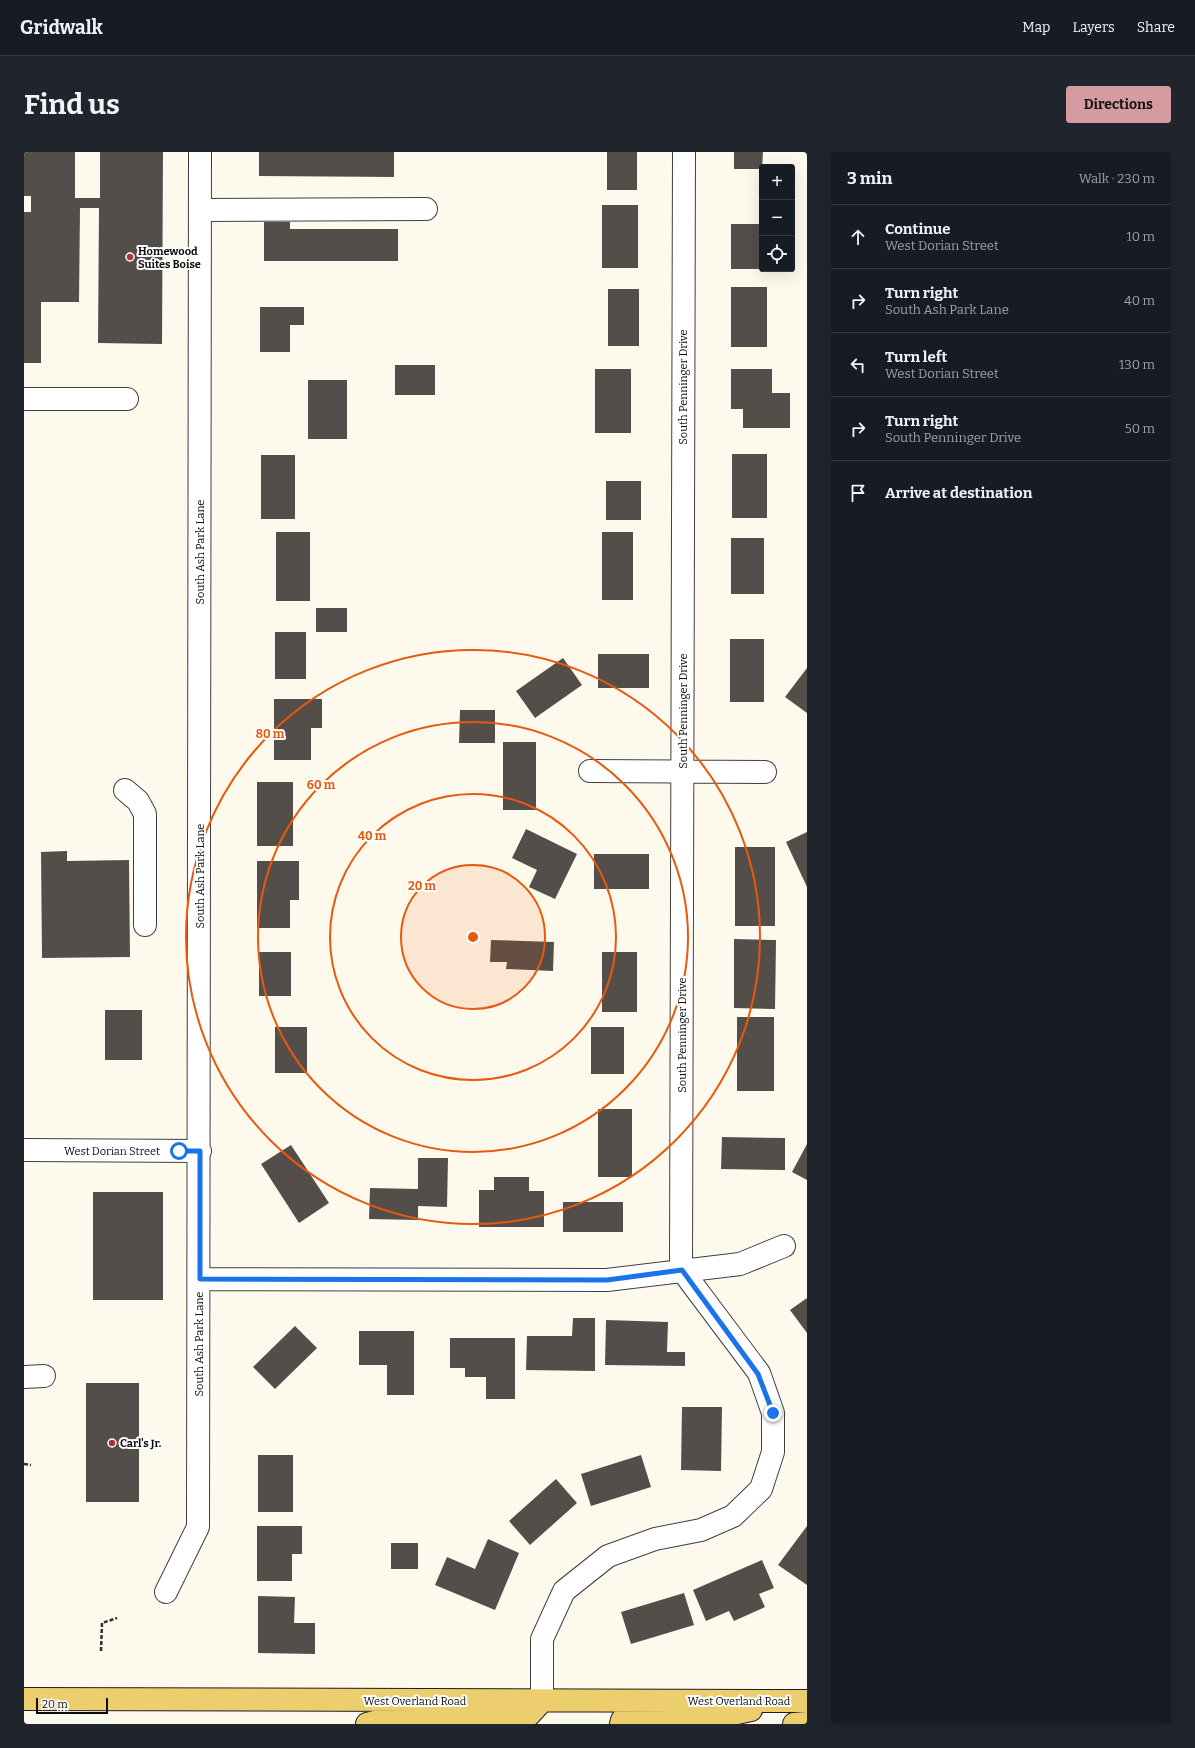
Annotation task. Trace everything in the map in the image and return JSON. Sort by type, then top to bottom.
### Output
[{"type":"main road","name":"West Overland Road","points":[[24,1699],[803,1701]]},
{"type":"main road","points":[[367,1724],[376,1720],[387,1719],[518,1720],[529,1715],[542,1701]]},
{"type":"main road","points":[[621,1724],[622,1720],[714,1718],[803,1701]]},
{"type":"main road","points":[[794,1724],[807,1723]]},
{"type":"street","name":"South Ash Park Lane","points":[[166,1592],[198,1527],[200,1279],[200,152]]},
{"type":"street","name":"South Penninger Drive","points":[[682,1270],[684,152]]},
{"type":"street","points":[[200,210],[426,209]]},
{"type":"street","points":[[24,399],[127,399]]},
{"type":"street","points":[[590,771],[765,772]]},
{"type":"street","points":[[125,790],[138,801],[144,814],[145,925]]},
{"type":"street","name":"West Dorian Street","points":[[24,1150],[200,1151]]},
{"type":"street","points":[[200,1279],[607,1280],[740,1264],[784,1246]]},
{"type":"street","points":[[542,1701],[542,1639],[564,1591],[608,1556],[655,1539],[701,1530],[733,1516],[760,1489],[773,1452],[773,1413],[758,1374],[682,1270]]},
{"type":"path","points":[[24,1464],[31,1465]]},
{"type":"path","points":[[101,1651],[102,1623],[117,1618]]},
{"type":"building","name":"Homewood Suites Boise","points":[[24,152],[75,152],[75,198],[100,198],[100,152],[163,152],[162,344],[98,343],[99,208],[80,208],[79,302],[41,302],[41,363],[24,363],[24,212],[31,212],[31,196],[24,196]]},
{"type":"building","points":[[259,152],[394,152],[394,177],[259,176]]},
{"type":"building","points":[[607,152],[637,152],[637,190],[607,190]]},
{"type":"building","points":[[734,152],[763,152],[762,164],[759,164],[759,169],[734,169]]},
{"type":"building","points":[[602,205],[638,205],[638,268],[602,268]]},
{"type":"building","points":[[264,222],[290,222],[290,229],[398,229],[398,261],[264,261]]},
{"type":"building","points":[[731,224],[759,224],[759,269],[731,269]]},
{"type":"building","points":[[731,287],[767,287],[767,347],[731,347]]},
{"type":"building","points":[[608,289],[639,289],[639,346],[608,346]]},
{"type":"building","points":[[260,307],[304,307],[304,325],[290,325],[290,352],[260,352]]},
{"type":"building","points":[[395,365],[435,365],[435,395],[395,395]]},
{"type":"building","points":[[595,369],[631,369],[631,433],[595,433]]},
{"type":"building","points":[[731,369],[772,369],[772,393],[790,393],[790,428],[743,428],[743,409],[731,409]]},
{"type":"building","points":[[308,380],[347,380],[347,439],[308,439]]},
{"type":"building","points":[[732,454],[767,454],[767,518],[732,518]]},
{"type":"building","points":[[261,455],[295,455],[295,519],[261,519]]},
{"type":"building","points":[[606,481],[641,481],[641,520],[606,520]]},
{"type":"building","points":[[276,532],[310,532],[310,601],[276,601]]},
{"type":"building","points":[[602,532],[633,532],[633,600],[602,600]]},
{"type":"building","points":[[731,538],[764,538],[764,594],[731,594]]},
{"type":"building","points":[[316,608],[347,608],[347,632],[316,632]]},
{"type":"building","points":[[275,632],[306,632],[306,679],[275,679]]},
{"type":"building","points":[[730,639],[764,639],[764,702],[730,702]]},
{"type":"building","points":[[598,654],[649,654],[649,688],[598,688]]},
{"type":"building","points":[[563,658],[582,685],[535,718],[516,691]]},
{"type":"building","points":[[807,668],[807,713],[785,697]]},
{"type":"building","points":[[274,699],[322,699],[322,728],[311,728],[311,760],[274,760]]},
{"type":"building","points":[[460,710],[495,710],[495,743],[459,743]]},
{"type":"building","points":[[503,742],[536,742],[536,810],[503,810]]},
{"type":"building","points":[[257,782],[293,782],[293,846],[257,846]]},
{"type":"building","points":[[526,829],[577,854],[555,899],[529,887],[537,870],[512,858]]},
{"type":"building","points":[[807,832],[807,887],[786,842]]},
{"type":"building","points":[[735,847],[775,847],[775,926],[735,926]]},
{"type":"building","points":[[67,851],[67,861],[129,860],[130,957],[42,958],[41,852]]},
{"type":"building","points":[[594,854],[649,854],[649,889],[594,889]]},
{"type":"building","points":[[257,861],[299,861],[299,900],[290,900],[290,928],[257,928]]},
{"type":"building","points":[[734,939],[776,940],[775,1009],[734,1008]]},
{"type":"building","points":[[491,940],[554,942],[553,971],[506,969],[507,962],[490,962]]},
{"type":"building","points":[[259,952],[291,952],[291,996],[259,996]]},
{"type":"building","points":[[602,952],[637,952],[637,1012],[602,1012]]},
{"type":"building","points":[[105,1010],[142,1010],[142,1060],[105,1060]]},
{"type":"building","points":[[737,1017],[774,1017],[774,1091],[737,1091]]},
{"type":"building","points":[[275,1027],[307,1027],[307,1073],[275,1073]]},
{"type":"building","points":[[591,1027],[624,1027],[624,1074],[591,1074]]},
{"type":"building","points":[[598,1109],[632,1109],[632,1177],[598,1177]]},
{"type":"building","points":[[722,1137],[785,1138],[785,1170],[721,1169]]},
{"type":"building","points":[[807,1144],[807,1180],[792,1172]]},
{"type":"building","points":[[291,1145],[329,1203],[299,1223],[261,1164]]},
{"type":"building","points":[[418,1158],[448,1158],[447,1207],[418,1206],[418,1220],[369,1219],[370,1188],[418,1189]]},
{"type":"building","points":[[494,1177],[529,1177],[529,1191],[544,1191],[544,1227],[479,1227],[479,1190],[494,1190]]},
{"type":"building","points":[[93,1192],[163,1192],[163,1300],[93,1300]]},
{"type":"building","points":[[563,1202],[623,1202],[623,1232],[563,1232]]},
{"type":"building","points":[[807,1298],[807,1333],[790,1310]]},
{"type":"building","points":[[573,1318],[595,1318],[595,1371],[526,1370],[527,1336],[572,1336]]},
{"type":"building","points":[[606,1320],[668,1322],[667,1352],[685,1352],[685,1366],[605,1365]]},
{"type":"building","points":[[295,1326],[317,1348],[275,1389],[253,1367]]},
{"type":"building","points":[[359,1331],[414,1331],[414,1395],[387,1395],[387,1365],[359,1365]]},
{"type":"building","points":[[450,1338],[515,1338],[515,1399],[486,1399],[486,1377],[465,1377],[465,1368],[450,1368]]},
{"type":"building","name":"Carl's Jr.","points":[[86,1383],[139,1383],[139,1502],[86,1502]]},
{"type":"building","points":[[682,1407],[722,1407],[721,1471],[681,1470]]},
{"type":"building","points":[[258,1455],[293,1455],[293,1512],[258,1512]]},
{"type":"building","points":[[641,1455],[651,1487],[591,1506],[581,1474]]},
{"type":"building","points":[[556,1479],[577,1503],[530,1545],[509,1521]]},
{"type":"building","points":[[257,1526],[302,1526],[302,1554],[292,1554],[292,1581],[257,1581]]},
{"type":"building","points":[[807,1526],[807,1585],[778,1565]]},
{"type":"building","points":[[488,1539],[519,1553],[495,1610],[435,1585],[447,1557],[475,1569]]},
{"type":"building","points":[[391,1543],[418,1543],[418,1569],[391,1569]]},
{"type":"building","points":[[762,1560],[774,1588],[759,1594],[765,1607],[734,1621],[729,1611],[706,1621],[693,1590]]},
{"type":"building","points":[[684,1593],[694,1625],[631,1644],[621,1612]]},
{"type":"building","points":[[258,1596],[295,1597],[294,1623],[315,1623],[315,1654],[258,1653]]},
{"type":"place","name":"Homewood Suites Boise","points":[[130,257]]},
{"type":"place","name":"Carl's Jr.","points":[[112,1443]]},
{"type":"route","points":[[179,1151],[200,1151],[200,1279],[607,1280],[682,1270],[758,1374],[773,1413]]}]
